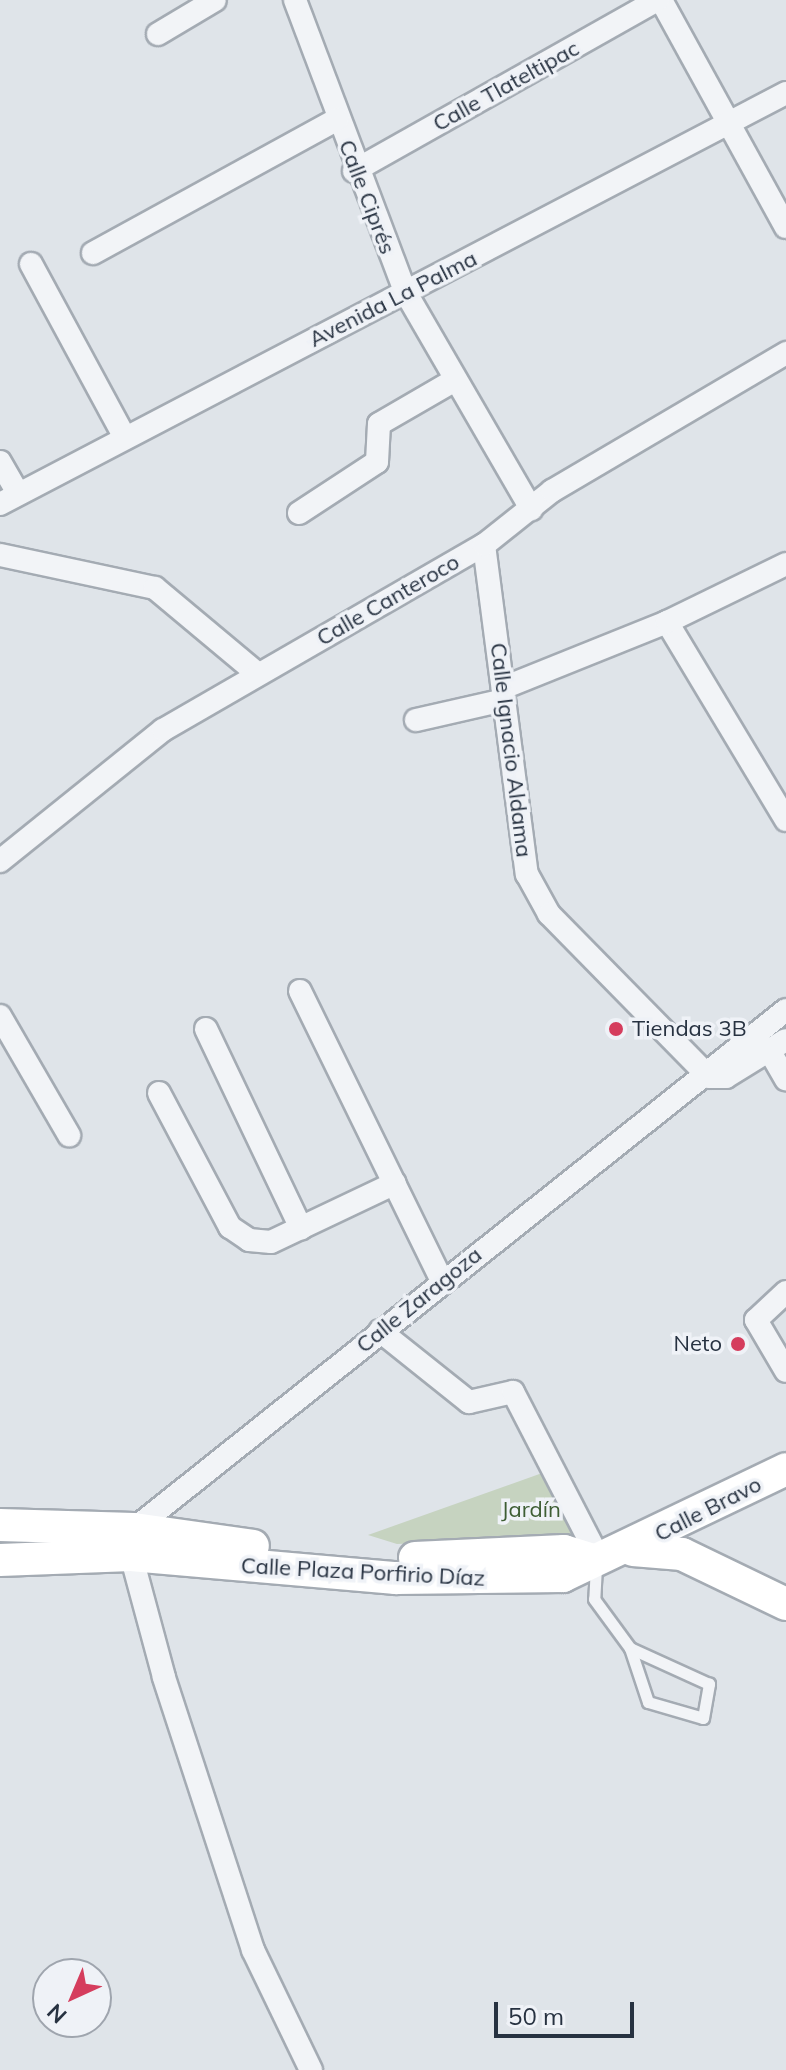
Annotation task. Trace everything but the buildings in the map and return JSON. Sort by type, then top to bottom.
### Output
[{"type":"main road","name":"Calle Bravo","points":[[630,1549],[786,1469]]},
{"type":"main road","points":[[0,1525],[132,1542]]},
{"type":"main road","points":[[0,1560],[132,1542]]},
{"type":"main road","name":"Calle Plaza Porfirio Díaz","points":[[132,1542],[398,1558],[564,1551],[594,1558],[630,1549]]},
{"type":"main road","points":[[630,1549],[682,1554],[786,1604]]},
{"type":"street","points":[[158,34],[215,0]]},
{"type":"street","name":"Calle Ciprés","points":[[295,0],[354,171],[406,293],[531,509]]},
{"type":"street","points":[[660,0],[786,227]]},
{"type":"street","name":"Calle Tlateltipac","points":[[354,171],[660,0]]},
{"type":"street","name":"Avenida La Palma","points":[[9,499],[124,436],[406,293],[786,93]]},
{"type":"street","points":[[93,253],[338,119]]},
{"type":"street","points":[[31,264],[124,436]]},
{"type":"street","name":"Calle Canteroco","points":[[0,861],[163,730],[484,545],[531,509],[786,353]]},
{"type":"street","points":[[299,513],[377,462],[379,424],[455,380]]},
{"type":"street","points":[[0,462],[9,499]]},
{"type":"street","name":"Calle Ignacio Aldama","points":[[484,545],[523,858],[537,895],[709,1077]]},
{"type":"street","points":[[0,555],[155,588],[258,674]]},
{"type":"street","points":[[416,720],[504,694],[667,622],[786,564]]},
{"type":"street","points":[[667,622],[786,820]]},
{"type":"street","points":[[300,991],[443,1283]]},
{"type":"street","name":"Calle Zaragoza","points":[[132,1542],[380,1331],[709,1077],[717,1058],[786,1010]]},
{"type":"street","points":[[0,1016],[69,1135]]},
{"type":"street","points":[[206,1029],[301,1228]]},
{"type":"street","points":[[778,1045],[786,1080]]},
{"type":"street","name":"Calle Zaragoza","points":[[709,1077],[726,1077],[778,1045]]},
{"type":"street","points":[[159,1093],[230,1227],[271,1242],[395,1183]]},
{"type":"street","points":[[786,1292],[756,1320],[786,1371]]},
{"type":"street","points":[[380,1331],[469,1402],[513,1392],[594,1558]]},
{"type":"street","points":[[132,1542],[253,1950],[311,2070]]},
{"type":"lane","points":[[594,1558],[594,1599],[630,1648],[648,1702],[703,1718],[709,1684],[630,1648]]},
{"type":"green space","name":"Jardín","points":[[545,1472],[578,1536],[397,1544],[368,1535]]},
{"type":"place","name":"Tiendas 3B","points":[[616,1029]]},
{"type":"place","name":"Neto","points":[[738,1344]]}]
